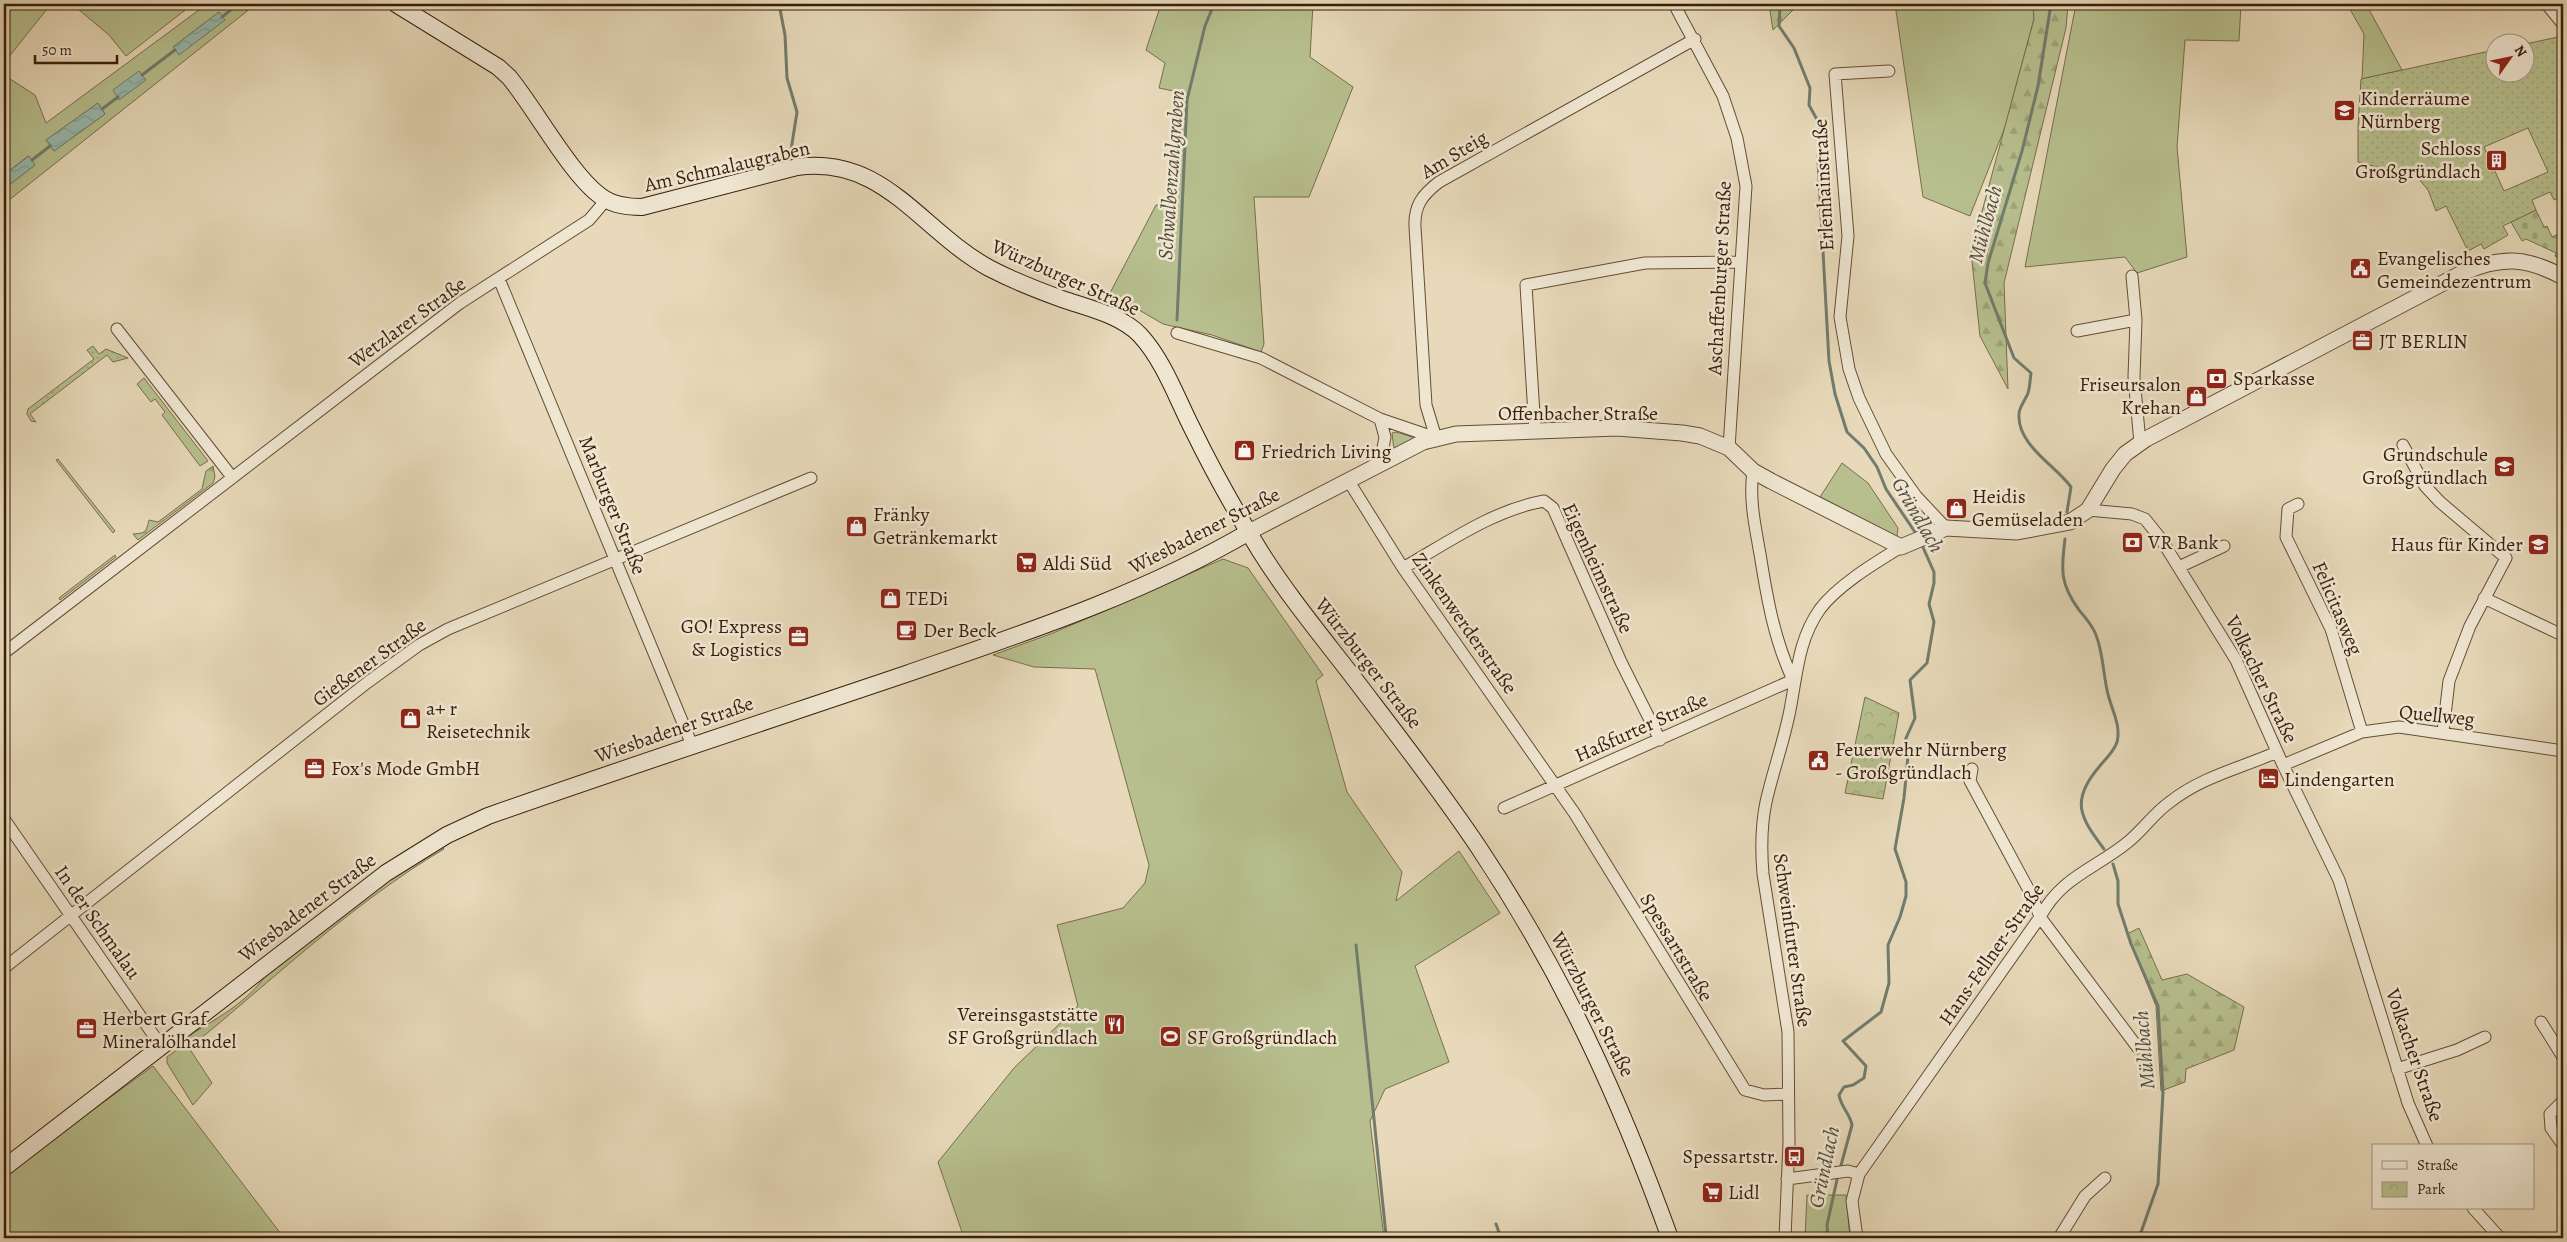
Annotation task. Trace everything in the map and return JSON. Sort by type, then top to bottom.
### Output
[{"type":"main road","name":"Am Schmalaugraben","points":[[396,4],[498,67],[509,77],[592,191],[606,200],[623,206],[642,207],[773,172],[816,165],[834,166],[851,169],[882,185],[924,220]]},
{"type":"main road","name":"Würzburger Straße","points":[[924,220],[963,253],[987,267],[1036,289],[1106,314],[1125,324],[1142,337],[1158,360],[1194,434],[1249,532],[1299,607],[1427,773],[1475,842],[1542,949],[1600,1059],[1646,1170],[1670,1238]]},
{"type":"main road","name":"Wiesbadener Straße","points":[[4,1168],[379,878],[447,835],[488,816],[692,744],[1047,626],[1119,597],[1215,551],[1249,532]]},
{"type":"street","name":"Aschaffenburger Straße","points":[[1674,4],[1695,39],[1723,96],[1737,138],[1746,186],[1729,448]]},
{"type":"street","points":[[2549,4],[2563,21]]},
{"type":"street","name":"Am Steig","points":[[1429,440],[1415,227],[1415,215],[1421,198],[1439,182],[1695,39]]},
{"type":"street","name":"Erlenhainstraße","points":[[1890,71],[1835,74],[1848,236],[1840,316],[1849,369],[1859,398],[1886,454],[1941,529]]},
{"type":"street","name":"Wetzlarer Straße","points":[[4,653],[460,303],[589,220],[606,200]]},
{"type":"street","points":[[1904,546],[1941,529],[2026,532],[2070,522],[2088,510],[2113,469],[2125,454],[2140,443],[2478,266],[2503,260],[2520,261],[2534,264],[2563,277]]},
{"type":"street","points":[[1535,431],[1526,285],[1628,265],[1741,262]]},
{"type":"street","points":[[2132,276],[2136,320],[2134,377],[2140,443]]},
{"type":"street","name":"Marburger Straße","points":[[499,279],[692,744]]},
{"type":"street","points":[[2077,331],[2136,320]]},
{"type":"street","points":[[117,329],[232,477]]},
{"type":"street","name":"Offenbacher Straße","points":[[1177,332],[1261,358],[1380,420],[1429,440],[1456,434],[1617,428],[1700,436],[1729,448],[1753,470],[1888,543],[1904,546]]},
{"type":"street","points":[[1380,420],[1385,436],[1380,464]]},
{"type":"street","name":"Wiesbadener Straße","points":[[1249,532],[1429,440]]},
{"type":"street","points":[[2403,445],[2430,492],[2506,558],[2470,626],[2449,681],[2443,732]]},
{"type":"street","points":[[1753,470],[1750,497],[1771,617],[1783,658],[1793,680]]},
{"type":"street","name":"Gießener Straße","points":[[4,968],[362,686],[419,645],[448,629],[811,478]]},
{"type":"street","name":"Zinkenwerderstraße","points":[[1348,480],[1403,568],[1554,785]]},
{"type":"street","name":"Eigenheimstraße","points":[[1403,568],[1476,526],[1532,503],[1544,501],[1553,508],[1621,662],[1660,740]]},
{"type":"street","name":"Felicitasweg","points":[[2298,504],[2288,509],[2286,537],[2331,629],[2362,732]]},
{"type":"street","name":"Volkacher Straße","points":[[2088,510],[2140,516],[2153,527],[2236,660],[2283,765],[2339,880],[2408,1103],[2426,1144]]},
{"type":"street","name":"Schweinfurter Straße","points":[[1785,1238],[1789,1142],[1787,1015],[1765,893],[1761,847],[1766,803],[1790,710],[1793,680],[1798,657],[1812,621],[1821,607],[1869,567],[1904,546]]},
{"type":"street","points":[[2179,566],[2224,546]]},
{"type":"street","points":[[2484,598],[2560,634]]},
{"type":"street","points":[[1783,658],[1791,660],[1798,657]]},
{"type":"street","name":"Haßfurter Straße","points":[[1504,808],[1793,680]]},
{"type":"street","name":"Quellweg","points":[[2283,765],[2362,732],[2399,727],[2563,751]]},
{"type":"street","name":"Hans-Fellner-Straße","points":[[1857,1238],[1852,1200],[1854,1172],[2040,917],[2049,900],[2070,879],[2128,842],[2169,802],[2228,770],[2277,752]]},
{"type":"street","points":[[1972,769],[1970,780],[2032,896],[2040,917],[2138,1048]]},
{"type":"street","name":"Spessartstraße","points":[[1554,785],[1745,1090],[1764,1095],[1788,1094]]},
{"type":"street","name":"In der Schmalau","points":[[4,819],[161,1046]]},
{"type":"street","points":[[2541,1022],[2563,1057]]},
{"type":"street","points":[[2397,1069],[2456,1050],[2484,1037]]},
{"type":"street","points":[[2563,1101],[2550,1114],[2549,1122],[2563,1145]]},
{"type":"street","points":[[1787,1179],[1854,1172]]},
{"type":"street","points":[[2059,1238],[2085,1196],[2105,1178]]},
{"type":"street","points":[[2475,1210],[2500,1238]]},
{"type":"green space","points":[[4,4],[51,4],[4,63]]},
{"type":"green space","points":[[72,4],[193,4],[126,56],[109,35]]},
{"type":"green space","points":[[207,4],[238,4],[240,7],[245,4],[256,4],[4,204],[4,189],[35,165],[28,156],[4,175],[4,75],[35,95],[46,123]],"holes":[[[219,12],[224,20],[179,54],[173,47]],[[98,103],[105,114],[54,151],[46,140]]]},
{"type":"green space","points":[[1161,4],[1313,4],[1310,57],[1353,87],[1309,197],[1254,197],[1264,344],[1261,352],[1212,335],[1163,324],[1110,293],[1156,205],[1176,205],[1183,93],[1159,88],[1165,63],[1146,50]]},
{"type":"green space","points":[[1769,4],[1799,4],[1773,30]]},
{"type":"green space","points":[[1895,4],[2033,4],[2034,19],[2005,127],[1970,216],[1923,197]]},
{"type":"green space","points":[[2033,4],[2068,4],[2066,28],[2004,283],[2008,389],[1980,336],[1971,252],[2034,19]]},
{"type":"green space","points":[[2076,4],[2241,4],[2239,41],[2185,40],[2177,147],[2187,257],[2137,273],[2125,257],[2025,267]]},
{"type":"green space","points":[[2347,4],[2366,4],[2402,70],[2362,79],[2364,34]]},
{"type":"green space","points":[[2563,36],[2563,196],[2554,200],[2550,192],[2532,200],[2536,210],[2503,226],[2508,235],[2484,249],[2481,244],[2468,251],[2446,206],[2436,211],[2428,190],[2418,178],[2358,162],[2361,79],[2484,52],[2484,82],[2534,82],[2534,42]],"holes":[[[2528,128],[2548,172],[2504,191],[2484,147]]]},
{"type":"green space","points":[[2536,210],[2544,227],[2547,226],[2552,237],[2563,232],[2563,260],[2555,256],[2556,253],[2526,239],[2522,241],[2511,222]]},
{"type":"green space","points":[[93,346],[99,354],[106,349],[128,358],[113,362],[107,355],[30,414],[36,422],[31,421],[27,414],[28,409],[94,359],[87,350]]},
{"type":"green space","points":[[144,378],[208,461],[200,466],[162,415],[165,412],[155,399],[151,402],[137,384]]},
{"type":"green space","points":[[1396,432],[1412,437],[1413,440],[1394,450],[1392,433]]},
{"type":"green space","points":[[58,459],[115,531],[113,533],[56,460]]},
{"type":"green space","points":[[1842,463],[1868,483],[1898,528],[1897,537],[1820,497]]},
{"type":"green space","points":[[213,466],[215,477],[213,483],[138,540],[133,534],[144,531],[149,520],[158,522],[202,489],[206,471]]},
{"type":"green space","points":[[115,555],[116,557],[60,600],[59,598]]},
{"type":"green space","points":[[1223,559],[1248,568],[1323,675],[1316,681],[1347,792],[1402,872],[1396,901],[1459,851],[1500,913],[1415,966],[1449,1062],[1385,1089],[1370,1121],[1384,1238],[964,1238],[938,1162],[1014,1068],[1078,1006],[1057,925],[1123,908],[1145,883],[1149,865],[1095,669],[1034,667],[993,655],[1053,633]]},
{"type":"green space","points":[[1865,697],[1899,713],[1883,799],[1845,793]]},
{"type":"green space","points":[[441,846],[444,849],[345,918],[189,1048],[212,1083],[193,1105],[167,1063],[167,1057],[178,1049],[176,1044],[224,1014],[247,996],[266,975],[403,869]]},
{"type":"green space","points":[[2139,928],[2162,980],[2187,974],[2244,1007],[2234,1050],[2186,1069],[2185,1082],[2161,1091],[2156,1006],[2127,934]]},
{"type":"green space","points":[[153,1066],[284,1238],[4,1238],[4,1175]]},
{"type":"green space","points":[[1807,1195],[1846,1195],[1850,1238],[1805,1238]]},
{"type":"water","points":[[219,12],[225,20],[179,55],[173,47]]},
{"type":"water","points":[[139,71],[146,80],[119,100],[113,90]]},
{"type":"water","points":[[98,103],[105,114],[54,151],[46,140]]},
{"type":"water","points":[[29,156],[35,165],[4,189],[4,175]]},
{"type":"waterway","points":[[222,17],[238,4]]},
{"type":"waterway","points":[[779,4],[785,35],[787,78],[797,112],[791,150]]},
{"type":"waterway","name":"Schwalbenzahlgraben","points":[[1177,320],[1187,100],[1205,26],[1214,4]]},
{"type":"waterway","name":"Gründlach","points":[[1780,4],[1779,26],[1794,48],[1810,88],[1809,105],[1820,125],[1818,160],[1829,361],[1835,394],[1847,432],[1864,448],[1877,467],[1886,489],[1917,535]]},
{"type":"waterway","name":"Mühlbach","points":[[2051,4],[2038,86],[2022,151],[1988,263],[1985,283],[2014,358],[2031,373],[2028,393],[2019,411],[2020,425],[2030,445],[2071,487],[2067,512]]},
{"type":"waterway","points":[[142,75],[175,50]]},
{"type":"waterway","points":[[102,109],[118,97]]},
{"type":"waterway","points":[[32,160],[50,146]]},
{"type":"waterway","name":"Mühlbach","points":[[2065,539],[2063,560],[2065,584],[2073,601],[2096,635],[2101,650],[2107,690],[2118,731],[2116,746],[2090,779],[2082,799],[2084,818],[2104,849]]},
{"type":"waterway","name":"Gründlach","points":[[1840,1169],[1852,1125],[1839,1095],[1844,1087],[1853,1085],[1864,1078],[1866,1066],[1843,1041],[1881,1012],[1889,983],[1888,945],[1900,917],[1906,896],[1906,882],[1895,849],[1904,798],[1908,756],[1906,738],[1915,718],[1910,680],[1927,663],[1934,622],[1929,604],[1934,583],[1934,572],[1921,543]]},
{"type":"waterway","name":"Mühlbach","points":[[2113,864],[2118,881],[2118,904],[2131,944],[2158,1006],[2163,1092],[2158,1184],[2139,1238]]},
{"type":"waterway","points":[[1356,945],[1386,1235],[1406,1238]]},
{"type":"waterway","name":"Gründlach","points":[[1828,1238],[1827,1225],[1838,1175]]},
{"type":"waterway","points":[[1496,1224],[1501,1238]]},
{"type":"place","name":"Kinderräume Nürnberg","points":[[2344,110]]},
{"type":"place","name":"Schloss Großgründlach","points":[[2497,160]]},
{"type":"place","name":"Evangelisches Gemeindezentrum","points":[[2361,269]]},
{"type":"place","name":"JT BERLIN","points":[[2363,341]]},
{"type":"place","name":"Sparkasse","points":[[2217,378]]},
{"type":"place","name":"Friseursalon Krehan","points":[[2197,396]]},
{"type":"place","name":"Friedrich Living","points":[[1245,451]]},
{"type":"place","name":"Grundschule Großgründlach","points":[[2504,466]]},
{"type":"place","name":"Heidis Gemüseladen","points":[[1956,508]]},
{"type":"place","name":"Fränky Getränkemarkt","points":[[857,526]]},
{"type":"place","name":"VR Bank","points":[[2132,542]]},
{"type":"place","name":"Haus für Kinder","points":[[2539,544]]},
{"type":"place","name":"Aldi Süd","points":[[1027,563]]},
{"type":"place","name":"TEDi","points":[[890,598]]},
{"type":"place","name":"Der Beck","points":[[907,630]]},
{"type":"place","name":"GO! Express & Logistics","points":[[798,637]]},
{"type":"place","name":"a+ r Reisetechnik","points":[[410,719]]},
{"type":"place","name":"Feuerwehr Nürnberg - Großgründlach","points":[[1819,761]]},
{"type":"place","name":"Fox's Mode GmbH","points":[[315,768]]},
{"type":"place","name":"Lindengarten","points":[[2268,779]]},
{"type":"place","name":"Vereinsgaststätte SF Großgründlach","points":[[1114,1025]]},
{"type":"place","name":"Herbert Graf Mineralölhandel","points":[[86,1029]]},
{"type":"place","name":"SF Großgründlach","points":[[1171,1037]]},
{"type":"place","name":"Spessartstr.","points":[[1795,1156]]},
{"type":"place","name":"Lidl","points":[[1712,1192]]}]
